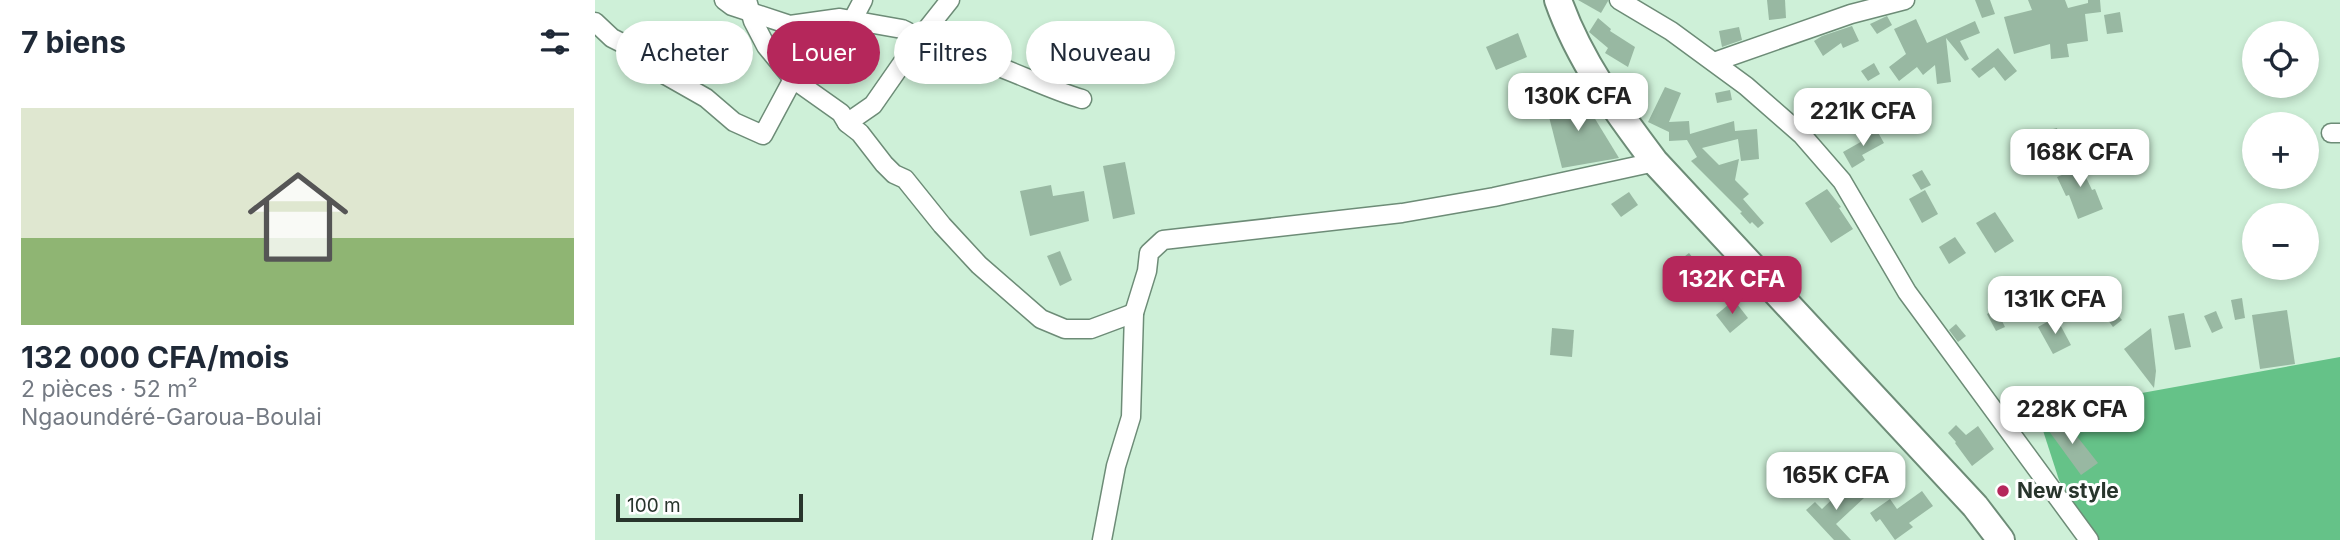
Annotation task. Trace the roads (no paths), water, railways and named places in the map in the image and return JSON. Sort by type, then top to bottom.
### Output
[{"type":"highway","points":[[1558,0],[1579,49],[1613,107],[1655,162],[1975,506],[2001,540]]},
{"type":"street","points":[[724,0],[732,6],[748,6],[790,25],[840,18],[894,28]]},
{"type":"street","points":[[853,19],[863,0]]},
{"type":"street","points":[[933,21],[950,0]]},
{"type":"street","points":[[1619,0],[1671,31],[1714,62],[1802,135],[1842,181],[1907,292],[2089,540]]},
{"type":"street","points":[[1714,62],[1851,14],[1905,0]]},
{"type":"street","points":[[748,6],[767,47]]},
{"type":"street","points":[[595,22],[612,38],[642,53],[662,73],[706,98],[734,122],[763,135],[790,84]]},
{"type":"street","points":[[1012,73],[1082,99]]},
{"type":"street","points":[[847,123],[873,104],[894,74]]},
{"type":"street","points":[[800,84],[841,113],[894,174],[905,179],[979,265],[1041,319],[1065,329],[1091,329],[1134,313]]},
{"type":"street","points":[[1102,540],[1116,466],[1131,417],[1134,313],[1147,271],[1149,253],[1163,240],[1402,213],[1494,197],[1655,162]]},
{"type":"place","name":"New style","points":[[2003,491]]}]
